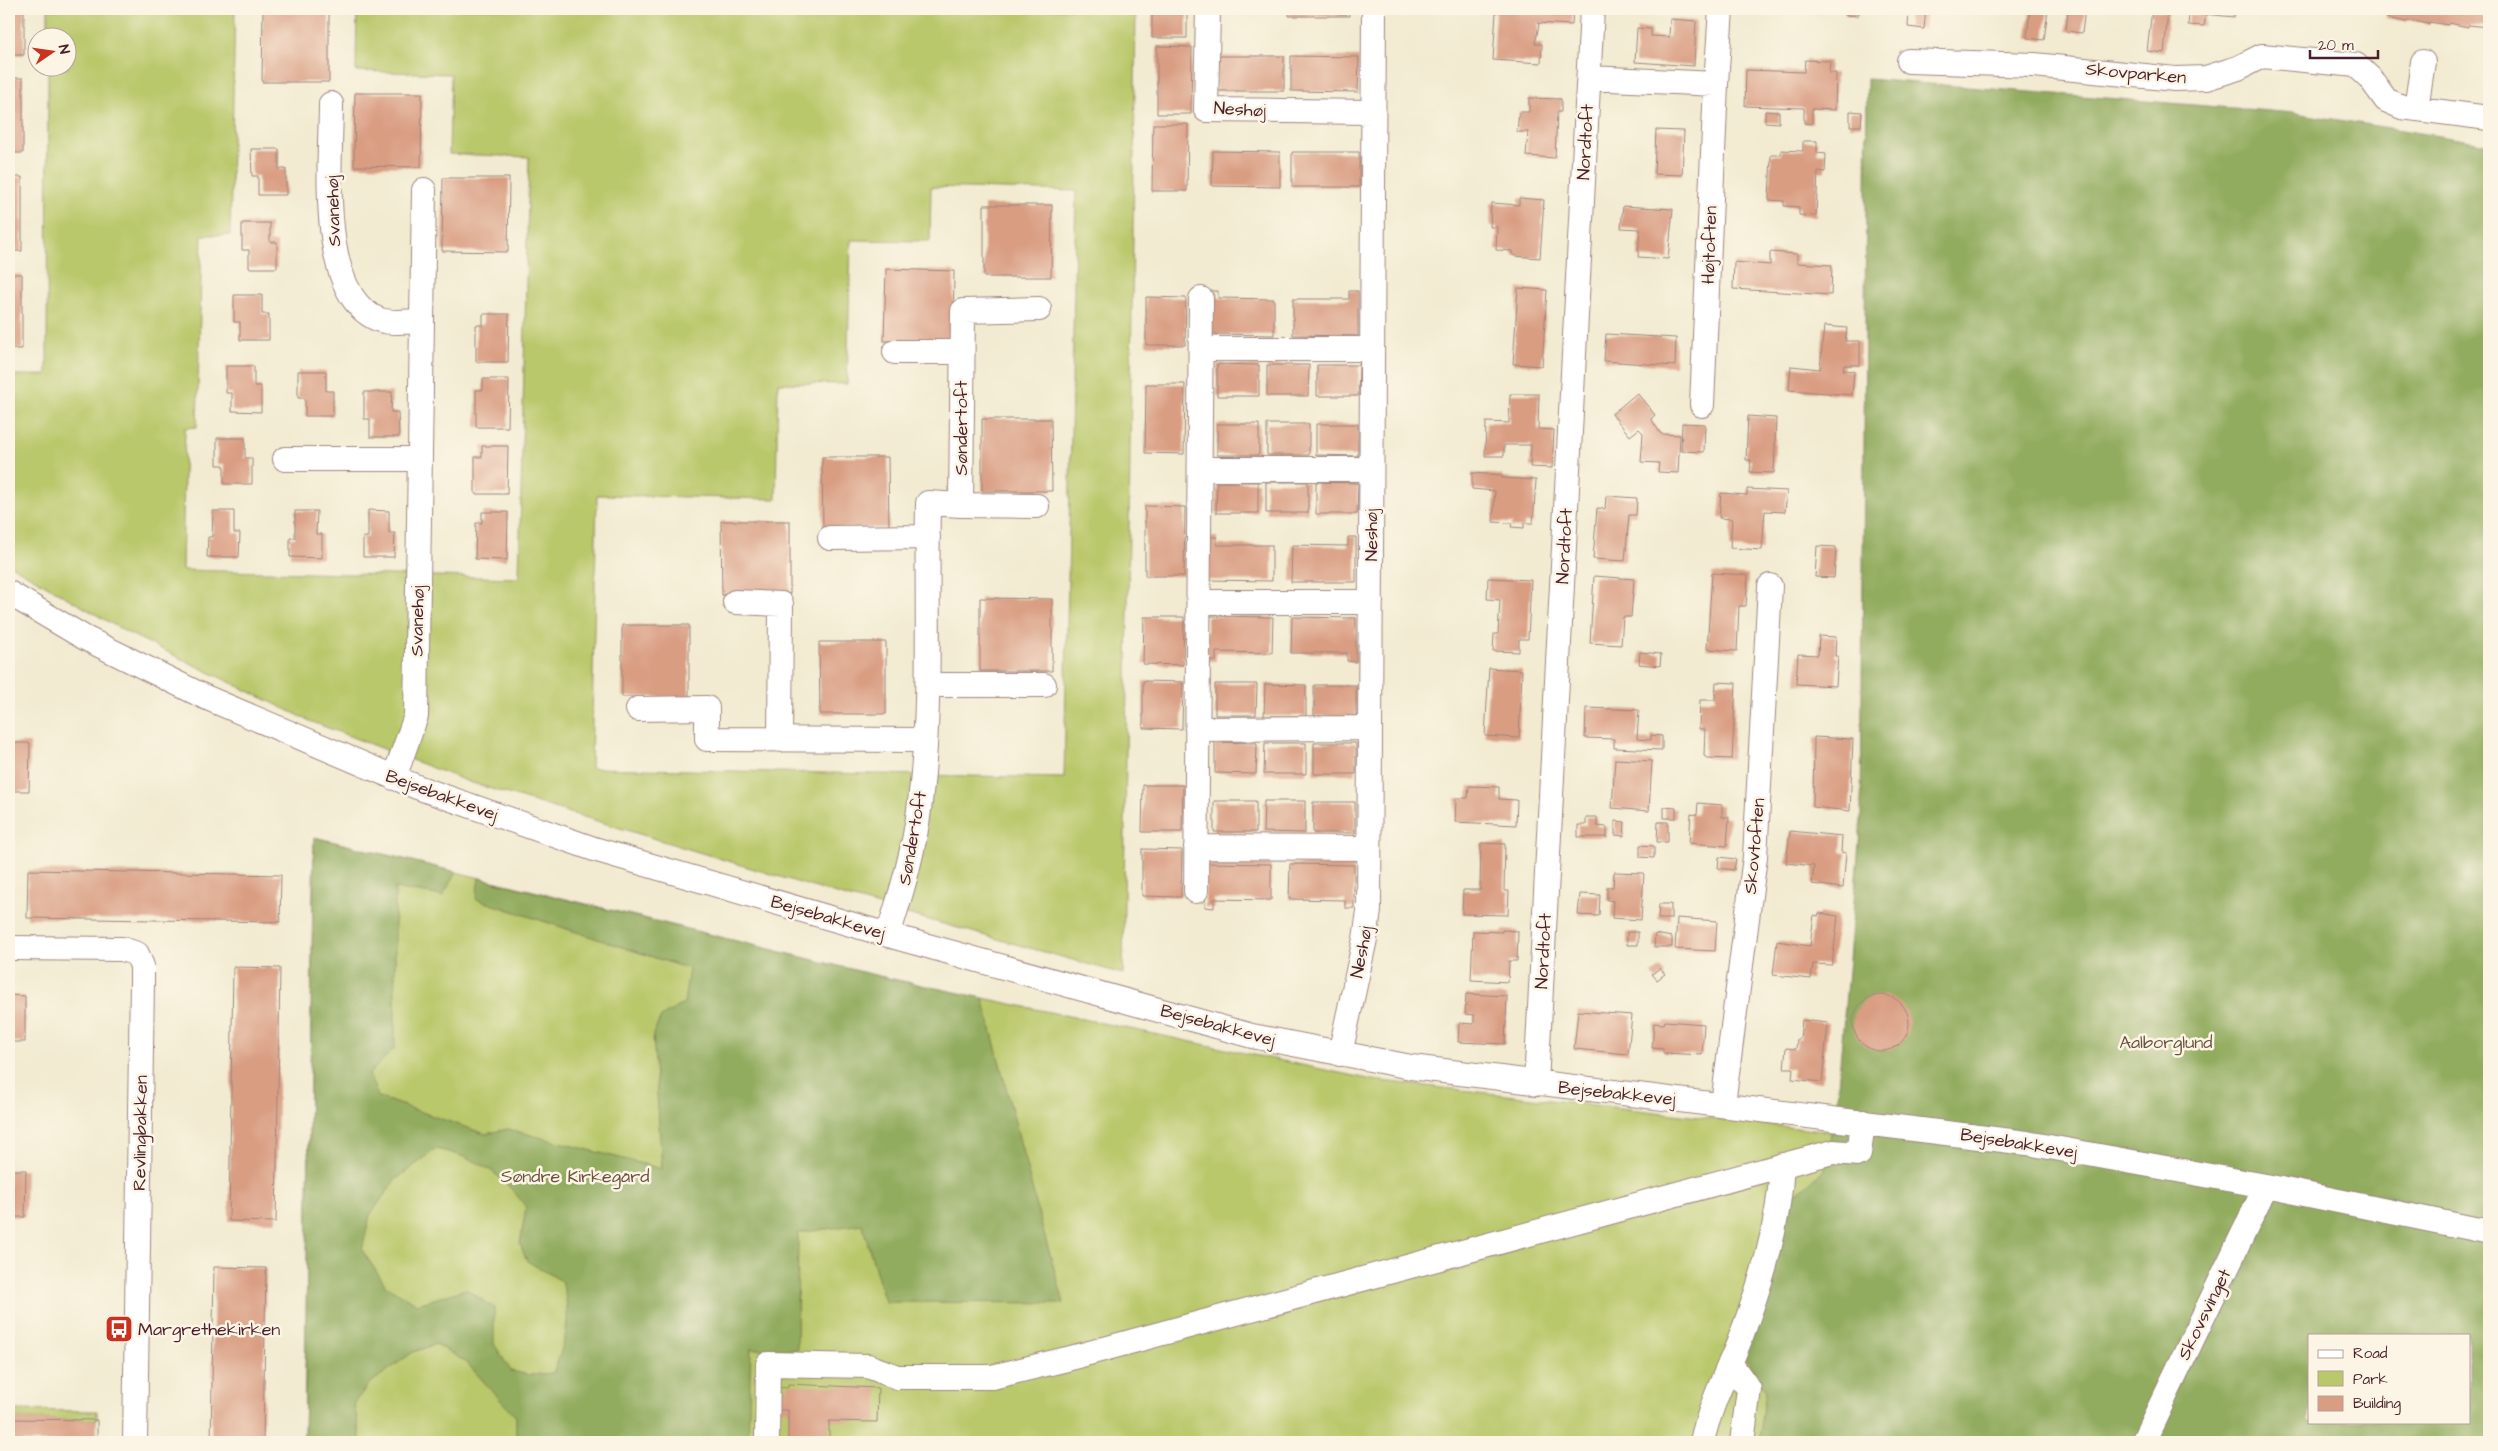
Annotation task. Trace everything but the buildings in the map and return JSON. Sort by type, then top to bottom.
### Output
[{"type":"street","name":"Neshøj","points":[[1208,9],[1206,110],[1373,112]]},
{"type":"street","name":"Neshøj","points":[[1340,1054],[1365,939],[1369,911],[1374,9]]},
{"type":"street","name":"Nordtoft","points":[[1536,1084],[1592,9]]},
{"type":"street","name":"Højtoften","points":[[1702,406],[1721,9]]},
{"type":"street","name":"Skovparken","points":[[1909,61],[2034,65],[2175,79],[2206,78],[2238,68],[2262,56],[2272,56],[2356,65],[2370,78],[2386,100],[2402,107],[2489,118]]},
{"type":"street","points":[[2416,109],[2423,62]]},
{"type":"street","points":[[1589,78],[1716,84]]},
{"type":"street","name":"Svanehøj","points":[[331,104],[331,231],[335,258],[343,281],[356,301],[380,320],[422,321]]},
{"type":"street","name":"Svanehøj","points":[[394,778],[416,716],[424,190]]},
{"type":"street","points":[[1196,891],[1201,299]]},
{"type":"street","name":"Søndertoft","points":[[961,505],[963,311],[1039,309]]},
{"type":"street","points":[[1201,349],[1372,349]]},
{"type":"street","points":[[896,352],[962,352]]},
{"type":"street","points":[[285,459],[420,459]]},
{"type":"street","points":[[1200,470],[1371,469]]},
{"type":"street","name":"Søndertoft","points":[[888,935],[902,892],[913,848],[920,803],[928,684],[928,503],[1037,506]]},
{"type":"street","points":[[830,538],[928,537]]},
{"type":"street","name":"Skovtoften","points":[[1723,1104],[1755,856],[1770,586]]},
{"type":"street","name":"Bejsebakkevej","points":[[9,593],[85,638],[205,697],[394,778],[594,849],[888,935],[1252,1036],[1411,1067],[1536,1084],[1723,1104],[2027,1143],[2266,1186],[2489,1232]]},
{"type":"street","points":[[735,602],[781,604],[780,740]]},
{"type":"street","points":[[1199,602],[1371,602]]},
{"type":"street","points":[[928,684],[1044,685]]},
{"type":"street","points":[[638,710],[707,708],[708,739],[924,740]]},
{"type":"street","points":[[1197,728],[1370,728]]},
{"type":"street","points":[[1196,847],[1370,848]]},
{"type":"street","name":"Revlingbakken","points":[[9,948],[122,949],[137,954],[140,959],[142,981],[135,1442]]},
{"type":"street","points":[[767,1442],[768,1364],[868,1366],[897,1377],[992,1377],[1074,1357],[1782,1165],[1833,1152],[1859,1154],[1863,1122]]},
{"type":"street","points":[[1702,1442],[1751,1311],[1771,1248],[1780,1199],[1782,1165]]},
{"type":"street","name":"Skovsvinget","points":[[2143,1442],[2266,1186]]},
{"type":"street","points":[[1730,1363],[1749,1390],[1742,1442]]},
{"type":"green space","points":[[48,9],[235,9],[230,235],[202,235],[197,427],[185,428],[182,570],[519,578],[529,157],[449,154],[451,74],[356,71],[357,9],[1136,9],[1123,974],[836,894],[469,782],[310,721],[126,632],[9,564],[9,375],[47,375],[48,78],[78,78],[78,28],[48,28]],"holes":[[[931,187],[1076,191],[1064,778],[591,768],[597,495],[776,499],[778,383],[847,384],[851,240],[930,241]]]},
{"type":"green space","name":"Aalborglund","points":[[1867,79],[2295,113],[2489,144],[2489,1442],[1759,1442],[1766,1391],[1745,1357],[1791,1198],[1825,1170],[1837,1098],[1861,820]]},
{"type":"green space","name":"Søndre Kirkegård","points":[[314,837],[883,977],[1373,1080],[1832,1132],[1772,1442],[304,1442]]},
{"type":"green space","points":[[314,837],[456,872],[443,896],[395,888],[395,1048],[369,1074],[378,1097],[485,1134],[508,1129],[662,1169],[653,1034],[661,1017],[684,1003],[689,969],[476,899],[479,878],[883,977],[983,998],[1042,1227],[1064,1303],[885,1302],[862,1224],[798,1233],[797,1350],[751,1349],[748,1442],[516,1442],[516,1417],[466,1362],[436,1344],[413,1352],[369,1384],[354,1403],[361,1442],[304,1442]],"holes":[[[436,1149],[477,1162],[507,1184],[526,1207],[520,1244],[527,1261],[562,1281],[567,1306],[566,1328],[562,1349],[553,1373],[529,1375],[511,1371],[494,1344],[494,1308],[466,1289],[418,1304],[386,1286],[362,1250],[370,1215],[395,1180]]]},
{"type":"green space","points":[[9,1410],[97,1411],[97,1420],[9,1419]]},
{"type":"place","name":"Margrethekirken","points":[[119,1329]]}]
